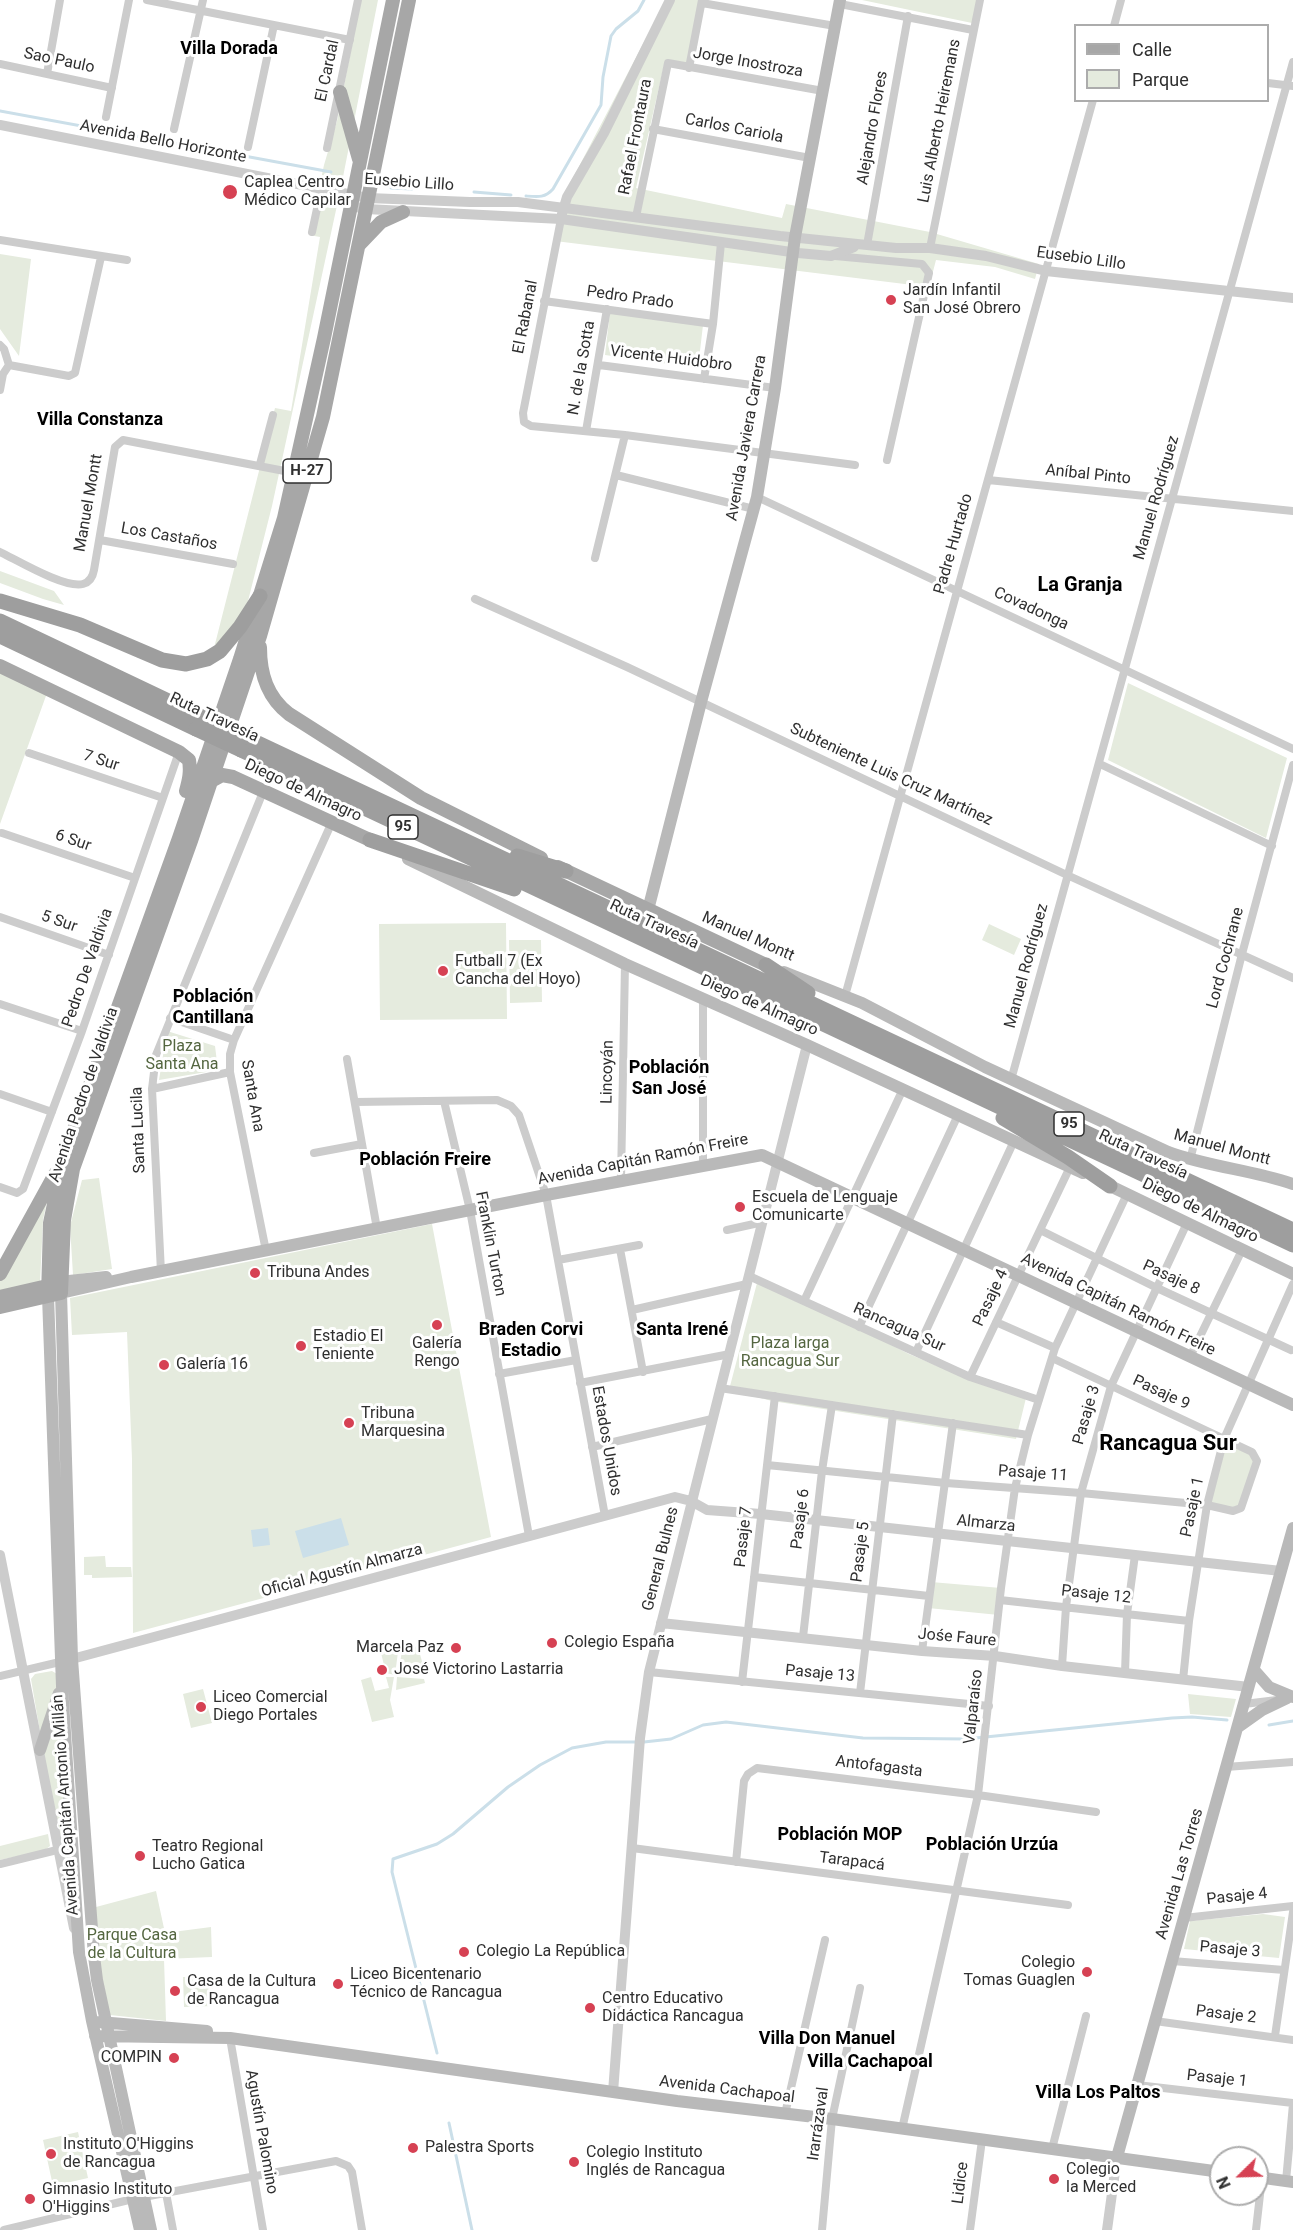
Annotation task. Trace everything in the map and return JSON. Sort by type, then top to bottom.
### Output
[{"type":"highway","points":[[0,601],[80,625],[162,660],[186,664],[207,659],[226,645],[260,596]]},
{"type":"highway","name":"Ruta Travesía","points":[[0,621],[199,723],[564,903],[1293,1245]]},
{"type":"highway","name":"Ruta Travesía","points":[[0,636],[199,723]]},
{"type":"highway","name":"Ruta Travesía","points":[[243,744],[464,840],[1293,1230]]},
{"type":"highway","points":[[369,840],[564,903]]},
{"type":"highway","points":[[464,840],[566,871]]},
{"type":"highway","points":[[766,965],[845,1018]]},
{"type":"highway","points":[[961,1089],[991,1111],[1110,1186]]},
{"type":"main road","name":"H-27","points":[[221,735],[260,636],[323,417],[358,247],[360,164],[393,0]]},
{"type":"main road","name":"H-27","points":[[221,735],[284,518],[409,0]]},
{"type":"main road","name":"Avenida Javiera Carrera","points":[[648,910],[755,503],[775,388],[795,237],[840,2]]},
{"type":"main road","points":[[339,92],[360,164]]},
{"type":"main road","points":[[358,247],[381,222],[403,212]]},
{"type":"main road","name":"Manuel Montt","points":[[260,636],[261,664],[265,682],[273,699],[289,714],[421,798],[648,910],[766,965],[845,996],[1011,1080],[1132,1136],[1190,1160],[1293,1184]]},
{"type":"main road","points":[[0,666],[179,752],[189,760],[190,778],[168,844],[158,898]]},
{"type":"main road","name":"Avenida Pedro de Valdivia","points":[[54,1289],[74,1169],[211,781],[221,735]]},
{"type":"main road","name":"Avenida Pedro de Valdivia","points":[[66,1660],[50,1223],[64,1157],[158,898],[221,735]]},
{"type":"main road","name":"Diego de Almagro","points":[[211,781],[222,775],[229,775],[332,822],[625,964],[903,1089],[1293,1274]]},
{"type":"main road","name":"Avenida Capitán Ramón Freire","points":[[0,1297],[161,1272],[621,1180],[758,1155],[777,1161],[908,1222],[1293,1405]]},
{"type":"main road","name":"Avenida Pedro de Valdivia","points":[[0,1274],[64,1157]]},
{"type":"main road","name":"Avenida Capitán Ramón Freire","points":[[0,1307],[54,1289]]},
{"type":"main road","name":"Avenida Las Torres","points":[[1117,2157],[1293,1528]]},
{"type":"main road","name":"Avenida Capitán Antonio Millán","points":[[66,1660],[62,1686],[79,1952],[95,2036],[138,2198],[151,2230]]},
{"type":"main road","name":"Avenida Capitán Antonio Millán","points":[[66,1660],[94,1956],[138,2198],[140,2230]]},
{"type":"main road","points":[[1254,1670],[1269,1687],[1291,1698]]},
{"type":"main road","points":[[40,1750],[62,1686]]},
{"type":"main road","points":[[1238,1727],[1262,1710],[1291,1698]]},
{"type":"main road","name":"Avenida Cachapoal","points":[[92,2021],[108,2029],[223,2033],[230,2038],[613,2092],[1209,2170]]},
{"type":"main road","name":"Avenida Cachapoal","points":[[95,2036],[108,2029]]},
{"type":"main road","points":[[1269,2178],[1289,2181]]},
{"type":"street","points":[[47,74],[60,0]]},
{"type":"street","points":[[106,117],[129,0]]},
{"type":"street","points":[[147,0],[350,40]]},
{"type":"street","points":[[174,129],[203,0]]},
{"type":"street","name":"El Cardal","points":[[327,148],[358,0]]},
{"type":"street","name":"El Rabanal","points":[[670,0],[604,133],[567,196],[544,301],[523,413],[524,422],[531,426],[625,435],[765,453]]},
{"type":"street","name":"Luis Alberto Heiremans","points":[[930,248],[980,0]]},
{"type":"street","points":[[1115,24],[1121,0]]},
{"type":"street","points":[[689,68],[702,2],[835,26]]},
{"type":"street","points":[[840,2],[973,30]]},
{"type":"street","name":"Alejandro Flores","points":[[867,245],[908,16]]},
{"type":"street","points":[[248,147],[274,25]]},
{"type":"street","name":"Manuel Rodríguez","points":[[1011,1080],[1230,291],[1290,86],[1293,62]]},
{"type":"street","name":"Jorge Inostroza","points":[[668,63],[823,91]]},
{"type":"street","name":"Rafael Frontaura","points":[[636,217],[668,63]]},
{"type":"street","name":"Sao Paulo","points":[[0,64],[112,88]]},
{"type":"street","points":[[1269,83],[1290,86]]},
{"type":"street","name":"Padre Hurtado","points":[[845,996],[1092,102]]},
{"type":"street","name":"Avenida Bello Horizonte","points":[[0,125],[321,190]]},
{"type":"street","name":"Carlos Cariola","points":[[653,129],[810,158]]},
{"type":"street","points":[[312,232],[321,190]]},
{"type":"street","name":"Eusebio Lillo","points":[[321,190],[403,212],[636,217],[867,245],[930,248],[986,256],[1046,271],[1293,298]]},
{"type":"street","name":"Eusebio Lillo","points":[[360,202],[518,202],[562,214],[721,243],[794,253],[892,261]]},
{"type":"street","points":[[0,240],[127,260]]},
{"type":"street","points":[[704,378],[713,324],[721,243]]},
{"type":"street","name":"Eusebio Lillo","points":[[831,255],[853,247],[867,245]]},
{"type":"street","points":[[887,460],[929,273],[922,264],[892,261],[896,248]]},
{"type":"street","points":[[9,365],[69,376],[75,373],[101,257]]},
{"type":"street","name":"Pedro Prado","points":[[544,301],[713,324]]},
{"type":"street","name":"N. de la Sotta","points":[[586,431],[607,309]]},
{"type":"street","points":[[0,345],[4,349],[9,365]]},
{"type":"street","points":[[0,390],[3,374],[9,365]]},
{"type":"street","name":"Vicente Huidobro","points":[[599,365],[775,388]]},
{"type":"street","points":[[260,464],[273,415]]},
{"type":"street","points":[[596,558],[625,435]]},
{"type":"street","name":"Manuel Montt","points":[[0,552],[65,582],[81,584],[89,580],[93,574],[100,540],[115,447],[123,440],[295,472]]},
{"type":"street","points":[[765,453],[855,465]]},
{"type":"street","name":"Covadonga","points":[[616,476],[755,503],[957,591],[1293,749]]},
{"type":"street","name":"Aníbal Pinto","points":[[988,480],[1293,511]]},
{"type":"street","name":"Los Castaños","points":[[100,540],[233,564]]},
{"type":"street","name":"Subteniente Luis Cruz Martínez","points":[[476,599],[1293,978]]},
{"type":"street","name":"Pedro De Valdivia","points":[[0,1187],[19,1192],[23,1189],[82,1031],[179,752]]},
{"type":"street","name":"7 Sur","points":[[29,753],[163,798]]},
{"type":"street","points":[[1100,764],[1272,846]]},
{"type":"street","name":"Lord Cochrane","points":[[1190,1160],[1293,765]]},
{"type":"street","name":"Santa Lucila","points":[[161,1272],[152,1089],[156,1055],[263,792]]},
{"type":"street","name":"Santa Ana","points":[[266,1251],[230,1072],[230,1054],[234,1040],[332,822]]},
{"type":"street","name":"6 Sur","points":[[2,832],[135,878]]},
{"type":"street","name":"5 Sur","points":[[0,917],[109,955]]},
{"type":"street","name":"Lincoyán","points":[[621,1180],[625,964]]},
{"type":"street","points":[[703,999],[704,1165]]},
{"type":"street","points":[[0,1004],[82,1031]]},
{"type":"street","points":[[170,1018],[234,1040]]},
{"type":"street","name":"General Bulnes","points":[[613,2092],[639,1742],[649,1672],[807,1045]]},
{"type":"street","points":[[347,1059],[377,1229]]},
{"type":"street","points":[[152,1089],[230,1072]]},
{"type":"street","points":[[804,1301],[903,1089]]},
{"type":"street","points":[[0,1094],[52,1112]]},
{"type":"street","name":"Franklin Turton","points":[[444,1101],[470,1210],[529,1536]]},
{"type":"street","name":"Estados Unidos","points":[[356,1102],[502,1101],[511,1106],[522,1122],[546,1195],[604,1516]]},
{"type":"street","points":[[859,1327],[958,1115]]},
{"type":"street","points":[[916,1352],[1014,1142]]},
{"type":"street","points":[[314,1154],[362,1144]]},
{"type":"street","name":"Pasaje 4","points":[[970,1377],[1070,1167]]},
{"type":"street","name":"Valparaíso","points":[[902,2129],[978,1795],[1015,1488],[1028,1434],[1055,1348],[1127,1194]]},
{"type":"street","points":[[727,1230],[764,1222]]},
{"type":"street","name":"Pasaje 3","points":[[1062,1666],[1066,1607],[1081,1493],[1111,1386],[1187,1223]]},
{"type":"street","name":"Pasaje 8","points":[[1040,1230],[1157,1288],[1291,1350]]},
{"type":"street","points":[[558,1260],[639,1245]]},
{"type":"street","points":[[620,1249],[644,1372]]},
{"type":"street","points":[[1190,1357],[1242,1250]]},
{"type":"street","points":[[632,1310],[748,1280]]},
{"type":"street","name":"Rancagua Sur","points":[[748,1280],[804,1301],[970,1377],[1039,1400]]},
{"type":"street","name":"Pasaje 1","points":[[1183,1680],[1197,1562],[1207,1505],[1224,1439],[1293,1284]]},
{"type":"street","points":[[996,1323],[1055,1348]]},
{"type":"street","points":[[580,1383],[644,1372],[729,1353]]},
{"type":"street","name":"Pasaje 9","points":[[1052,1359],[1256,1455]]},
{"type":"street","points":[[499,1374],[576,1360]]},
{"type":"street","points":[[720,1388],[1028,1434]]},
{"type":"street","name":"Pasaje 7","points":[[742,1682],[775,1396]]},
{"type":"street","name":"Pasaje 6","points":[[803,1637],[832,1405]]},
{"type":"street","name":"Pasaje 5","points":[[860,1693],[893,1414]]},
{"type":"street","points":[[592,1448],[712,1419]]},
{"type":"street","points":[[922,1651],[954,1423]]},
{"type":"street","name":"Pasaje 11","points":[[767,1465],[1207,1505],[1233,1511],[1242,1508],[1257,1461],[1256,1455]]},
{"type":"street","name":"Oficial Agustín Almarza","points":[[0,1676],[675,1497],[691,1501]]},
{"type":"street","name":"Almarza","points":[[691,1501],[707,1510],[1281,1570]]},
{"type":"street","name":"Avenida Capitán Antonio Millán","points":[[0,1555],[79,1952]]},
{"type":"street","points":[[1125,1673],[1127,1614],[1135,1555]]},
{"type":"street","points":[[754,1577],[929,1596]]},
{"type":"street","name":"Pasaje 12","points":[[1000,1600],[1189,1621]]},
{"type":"street","name":"Jośe Faure","points":[[661,1623],[922,1651],[995,1656],[1062,1666],[1249,1687]]},
{"type":"street","name":"Pasaje 13","points":[[649,1672],[989,1706]]},
{"type":"street","points":[[1244,1704],[1291,1698]]},
{"type":"street","points":[[1226,1767],[1293,1762]]},
{"type":"street","name":"Antofagasta","points":[[736,1862],[744,1781],[748,1774],[757,1768],[1096,1812]]},
{"type":"street","name":"Tarapacá","points":[[632,1848],[1068,1905]]},
{"type":"street","points":[[0,1864],[57,1850]]},
{"type":"street","name":"Pasaje 4","points":[[1184,1918],[1293,1906]]},
{"type":"street","points":[[1275,2036],[1293,1912]]},
{"type":"street","points":[[785,2114],[825,1940]]},
{"type":"street","name":"Pasaje 3","points":[[1172,1961],[1284,1970]]},
{"type":"street","name":"Irarrázaval","points":[[822,2230],[832,2119],[860,1988]]},
{"type":"street","points":[[1052,2149],[1086,2016]]},
{"type":"street","name":"Pasaje 2","points":[[1155,2021],[1293,2040]]},
{"type":"street","name":"Agustín Palomino","points":[[230,2038],[263,2230]]},
{"type":"street","name":"Pasaje 1","points":[[1137,2085],[1293,2103]]},
{"type":"street","points":[[1289,2181],[1293,2103]]},
{"type":"street","name":"Lidice","points":[[970,2230],[982,2140]]},
{"type":"street","name":"Avenida Las Torres","points":[[1107,2230],[1117,2157]]},
{"type":"street","points":[[4,2230],[138,2198],[336,2161],[348,2166],[352,2172],[362,2230]]},
{"type":"street","points":[[166,2193],[173,2230]]},
{"type":"street","points":[[1256,2230],[1258,2206]]},
{"type":"green space","points":[[361,0],[378,0],[341,187],[272,506],[248,601],[233,630],[214,648],[275,408],[291,411],[320,237],[309,235],[324,165],[337,121]]},
{"type":"green space","points":[[666,0],[699,0],[687,65],[665,61],[636,188],[782,218],[786,204],[930,232],[1039,264],[1035,279],[995,267],[936,260],[929,287],[555,241],[562,199]]},
{"type":"green space","points":[[862,0],[977,0],[972,23]]},
{"type":"green space","points":[[0,254],[31,259],[19,356],[0,329]]},
{"type":"green space","points":[[610,312],[703,325],[698,368],[605,355]]},
{"type":"green space","points":[[0,571],[54,591],[64,605],[0,583]]},
{"type":"green space","points":[[0,671],[47,693],[0,824]]},
{"type":"green space","points":[[1128,683],[1287,758],[1266,838],[1108,760]]},
{"type":"green space","name":"Futball 7 (Ex Cancha del Hoyo)","points":[[506,923],[507,1019],[380,1020],[379,924]]},
{"type":"green space","points":[[989,924],[1021,939],[1014,955],[982,940]]},
{"type":"green space","points":[[509,940],[541,940],[542,1002],[510,1003]]},
{"type":"green space","name":"Plaza Santa Ana","points":[[167,1031],[215,1046],[218,1070],[159,1080]]},
{"type":"green space","points":[[99,1178],[112,1269],[73,1275],[70,1226],[82,1180]]},
{"type":"green space","points":[[47,1201],[43,1220],[40,1283],[0,1291],[0,1280]]},
{"type":"green space","name":"Estadio El Teniente","points":[[432,1224],[491,1537],[133,1633],[132,1459],[127,1332],[72,1335],[70,1298]]},
{"type":"green space","name":"Plaza larga Rancagua Sur","points":[[757,1283],[852,1325],[909,1354],[973,1381],[1026,1398],[1016,1439],[772,1401],[729,1390]]},
{"type":"green space","points":[[1224,1439],[1256,1455],[1241,1508],[1207,1505]]},
{"type":"green space","points":[[105,1556],[106,1567],[131,1567],[132,1577],[92,1578],[92,1575],[84,1575],[84,1557]]},
{"type":"green space","points":[[931,1582],[1001,1588],[999,1615],[928,1608]]},
{"type":"green space","points":[[378,1641],[399,1644],[395,1675],[386,1673]]},
{"type":"green space","points":[[403,1645],[418,1647],[423,1665],[419,1676],[398,1675]]},
{"type":"green space","points":[[52,1671],[57,1674],[58,1685],[40,1732],[31,1679],[35,1674]]},
{"type":"green space","points":[[371,1677],[375,1691],[389,1688],[386,1677],[394,1677],[390,1700],[394,1717],[372,1722],[361,1680]]},
{"type":"green space","points":[[397,1677],[424,1679],[425,1683],[396,1690]]},
{"type":"green space","points":[[203,1689],[212,1723],[191,1728],[183,1694]]},
{"type":"green space","points":[[1188,1694],[1236,1699],[1231,1717],[1190,1714]]},
{"type":"green space","points":[[59,1713],[71,1888],[44,1755]]},
{"type":"green space","points":[[48,1834],[50,1846],[45,1850],[0,1860],[0,1846]]},
{"type":"green space","name":"Parque Casa de la Cultura","points":[[156,1891],[165,1933],[211,1927],[212,1957],[164,1959],[166,2021],[110,2015],[98,1958],[96,1907]]},
{"type":"green space","points":[[1263,1914],[1285,1917],[1279,1958],[1184,1949],[1190,1921]]},
{"type":"green space","points":[[183,1977],[213,1977],[212,2006],[184,2007]]},
{"type":"green space","points":[[78,2132],[88,2178],[53,2186],[43,2140]]},
{"type":"water","points":[[341,1518],[349,1545],[303,1558],[295,1531]]},
{"type":"water","points":[[268,1528],[270,1545],[253,1547],[251,1530]]},
{"type":"waterway","points":[[526,196],[541,196],[553,189],[601,105],[603,77],[611,36],[638,11],[644,0]]},
{"type":"waterway","points":[[0,111],[331,172]]},
{"type":"waterway","points":[[391,188],[412,189]]},
{"type":"waterway","points":[[474,192],[511,195]]},
{"type":"waterway","points":[[644,1742],[671,1739],[703,1725],[726,1722],[863,1738],[966,1739],[1172,1718],[1227,1720]]},
{"type":"waterway","points":[[1269,1725],[1293,1721]]},
{"type":"waterway","points":[[437,2053],[392,1872],[393,1859],[437,1844],[453,1834],[508,1787],[540,1765],[572,1748],[606,1742],[637,1742]]},
{"type":"waterway","points":[[449,2123],[472,2230]]},
{"type":"place","name":"Caplea Centro Médico Capilar","points":[[230,192]]},
{"type":"place","name":"Jardín Infantil San José Obrero","points":[[891,300]]},
{"type":"place","name":"Futball 7 (Ex Cancha del Hoyo)","points":[[443,971]]},
{"type":"place","name":"Escuela de Lenguaje Comunicarte","points":[[740,1207]]},
{"type":"place","name":"Tribuna Andes","points":[[255,1273]]},
{"type":"place","name":"Galería Rengo","points":[[437,1325]]},
{"type":"place","name":"Estadio El Teniente","points":[[301,1346]]},
{"type":"place","name":"Galería 16","points":[[164,1365]]},
{"type":"place","name":"Tribuna Marquesina","points":[[349,1423]]},
{"type":"place","name":"Colegio España","points":[[552,1643]]},
{"type":"place","name":"Marcela Paz","points":[[456,1648]]},
{"type":"place","name":"José Victorino Lastarria","points":[[382,1670]]},
{"type":"place","name":"Liceo Comercial Diego Portales","points":[[201,1707]]},
{"type":"place","name":"Teatro Regional Lucho Gatica","points":[[140,1856]]},
{"type":"place","name":"Colegio La República","points":[[464,1952]]},
{"type":"place","name":"Colegio Tomas Guaglen","points":[[1087,1972]]},
{"type":"place","name":"Liceo Bicentenario Técnico de Rancagua","points":[[338,1984]]},
{"type":"place","name":"Casa de la Cultura de Rancagua","points":[[175,1991]]},
{"type":"place","name":"Centro Educativo Didáctica Rancagua","points":[[590,2008]]},
{"type":"place","name":"COMPIN","points":[[174,2058]]},
{"type":"place","name":"Palestra Sports","points":[[413,2148]]},
{"type":"place","name":"Instituto O'Higgins de Rancagua","points":[[51,2154]]},
{"type":"place","name":"Colegio Instituto Inglés de Rancagua","points":[[574,2162]]},
{"type":"place","name":"Colegio la Merced","points":[[1054,2179]]},
{"type":"place","name":"Gimnasio Instituto O'Higgins","points":[[30,2199]]},
{"type":"district","name":"Villa Dorada","points":[[229,49]]},
{"type":"district","name":"Villa Constanza","points":[[100,420]]},
{"type":"district","name":"La Granja","points":[[1080,586]]},
{"type":"district","name":"Población Cantillana","points":[[213,1007]]},
{"type":"district","name":"Población San José","points":[[669,1078]]},
{"type":"district","name":"Población Freire","points":[[425,1160]]},
{"type":"district","name":"Santa Irené","points":[[682,1330]]},
{"type":"district","name":"Braden Corvi Estadio","points":[[531,1340]]},
{"type":"district","name":"Rancagua Sur","points":[[1168,1444]]},
{"type":"district","name":"Población MOP","points":[[840,1835]]},
{"type":"district","name":"Población Urzúa","points":[[992,1845]]},
{"type":"district","name":"Villa Don Manuel","points":[[827,2039]]},
{"type":"district","name":"Villa Cachapoal","points":[[870,2062]]},
{"type":"district","name":"Villa Los Paltos","points":[[1098,2093]]}]
